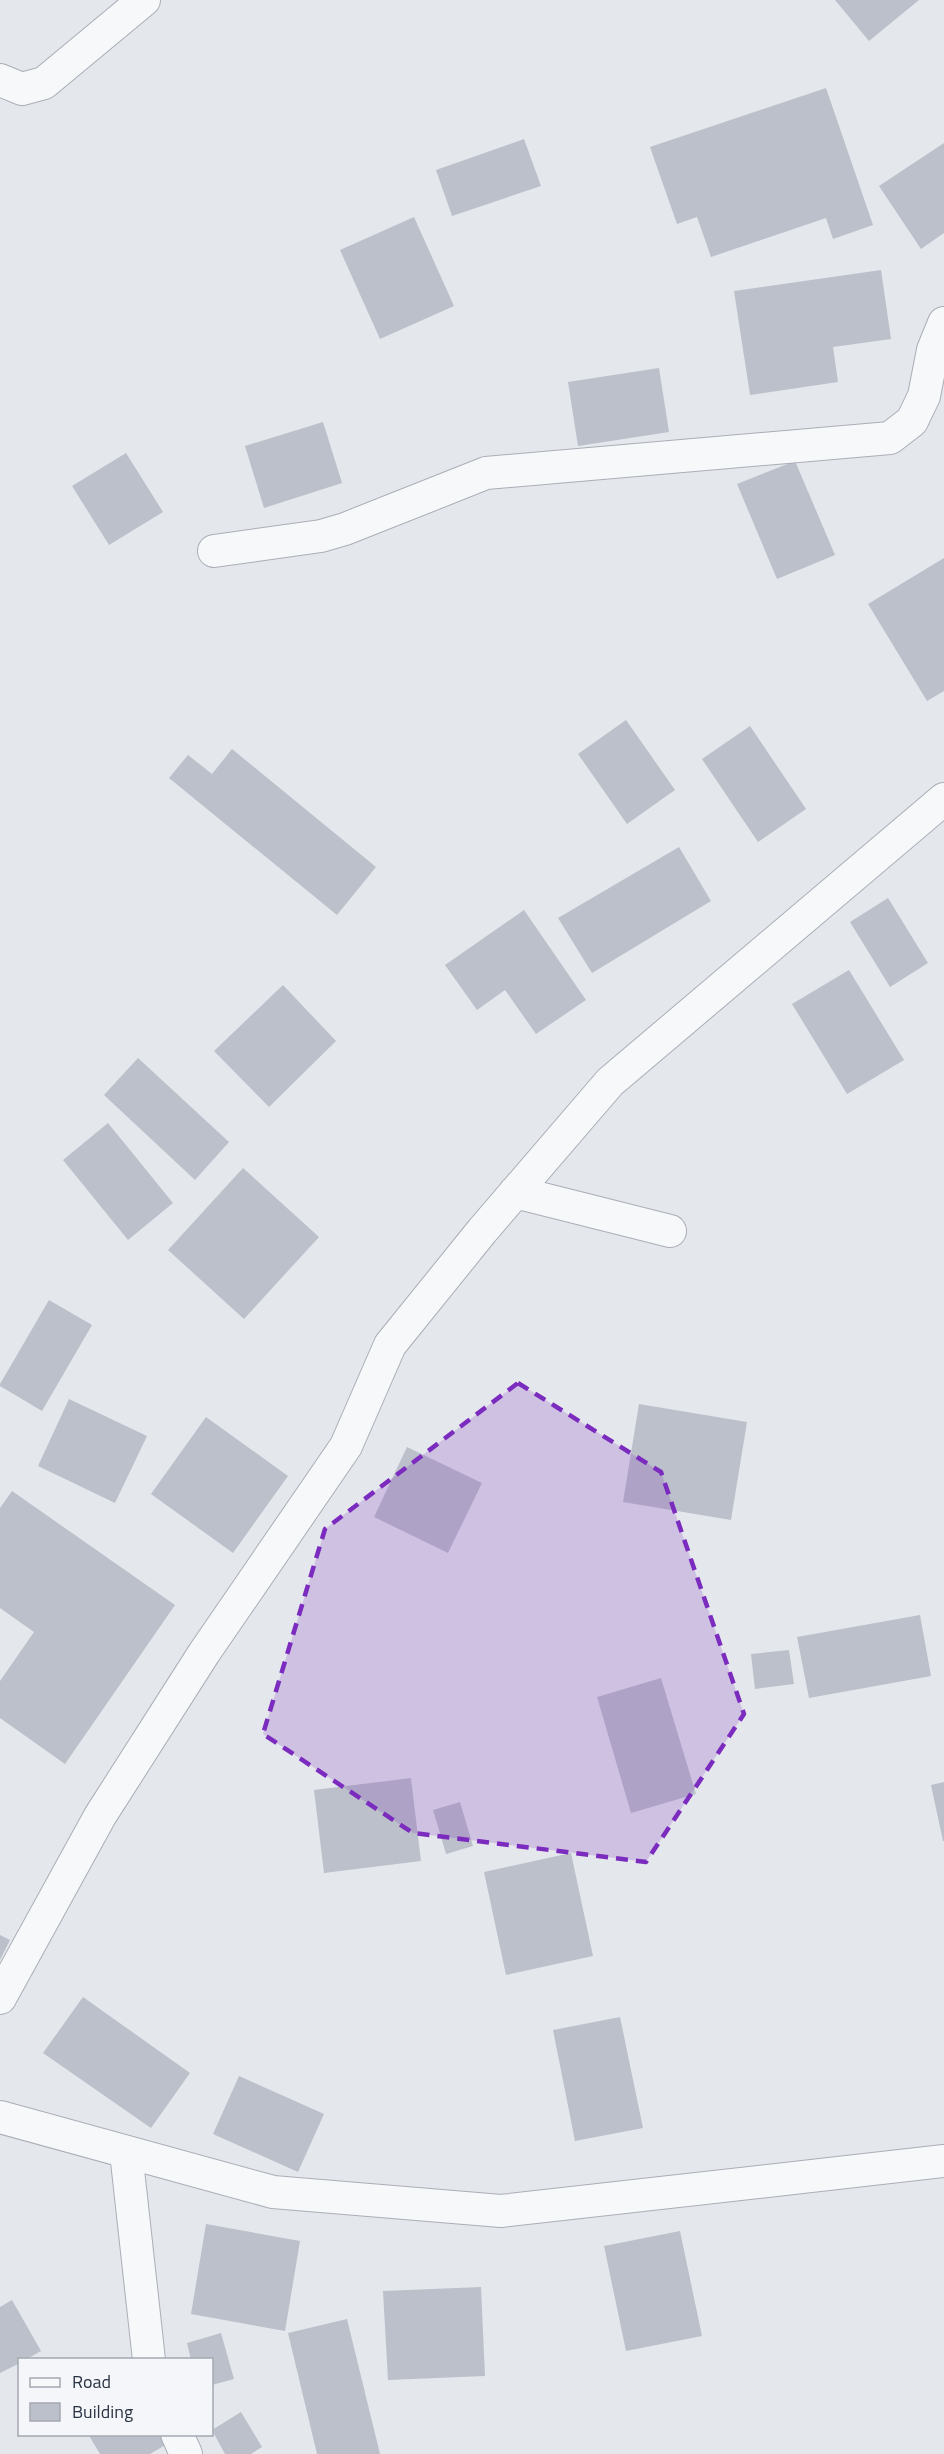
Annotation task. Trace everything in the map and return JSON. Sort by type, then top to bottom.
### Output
[{"type":"street","points":[[0,80],[22,89],[44,83],[144,0]]},
{"type":"street","points":[[214,551],[321,536],[345,529],[486,473],[890,438],[912,421],[924,396],[933,350],[944,323]]},
{"type":"street","points":[[0,1998],[100,1816],[204,1653],[346,1446],[390,1345],[515,1192],[610,1082],[944,799]]},
{"type":"street","points":[[515,1192],[670,1231]]},
{"type":"street","points":[[0,2117],[273,2192],[501,2211],[944,2161]]},
{"type":"street","points":[[126,2152],[149,2358]]},
{"type":"street","points":[[178,2436],[186,2454]]},
{"type":"highlighted area","points":[[518,1383],[661,1472],[744,1714],[646,1862],[413,1833],[263,1734],[325,1529]]},
{"type":"building","points":[[835,0],[919,0],[869,41]]},
{"type":"building","points":[[826,88],[873,225],[833,239],[826,218],[711,257],[697,217],[677,224],[650,147]]},
{"type":"building","points":[[524,139],[541,186],[452,216],[436,170]]},
{"type":"building","points":[[944,143],[944,233],[921,249],[879,186]]},
{"type":"building","points":[[414,217],[454,306],[380,339],[340,250]]},
{"type":"building","points":[[881,270],[891,339],[833,347],[838,382],[750,395],[734,291]]},
{"type":"building","points":[[659,368],[669,432],[578,446],[568,382]]},
{"type":"building","points":[[323,422],[342,483],[264,508],[245,446]]},
{"type":"building","points":[[126,453],[163,512],[109,545],[72,486]]},
{"type":"building","points":[[795,461],[835,555],[777,579],[737,484]]},
{"type":"building","points":[[944,558],[944,691],[927,701],[868,604]]},
{"type":"building","points":[[626,720],[675,790],[627,824],[578,754]]},
{"type":"building","points":[[750,726],[806,809],[758,842],[702,759]]},
{"type":"building","points":[[232,749],[376,867],[337,915],[169,778],[188,755],[212,774]]},
{"type":"building","points":[[679,847],[711,901],[592,973],[558,918]]},
{"type":"building","points":[[888,898],[928,963],[890,987],[850,922]]},
{"type":"building","points":[[524,910],[586,1000],[536,1034],[505,990],[477,1010],[445,965]]},
{"type":"building","points":[[849,970],[904,1060],[847,1094],[792,1004]]},
{"type":"building","points":[[283,985],[336,1041],[269,1107],[214,1051]]},
{"type":"building","points":[[138,1058],[229,1142],[195,1180],[104,1095]]},
{"type":"building","points":[[108,1123],[173,1203],[128,1240],[63,1160]]},
{"type":"building","points":[[243,1168],[319,1237],[244,1319],[168,1250]]},
{"type":"building","points":[[49,1300],[92,1325],[42,1411],[0,1384]]},
{"type":"building","points":[[69,1399],[147,1436],[115,1503],[38,1466]]},
{"type":"building","points":[[639,1404],[747,1422],[731,1520],[623,1502]]},
{"type":"building","points":[[206,1417],[288,1476],[233,1553],[151,1494]]},
{"type":"building","points":[[407,1447],[482,1483],[448,1553],[374,1517]]},
{"type":"building","points":[[12,1491],[175,1605],[65,1764],[0,1718],[0,1681],[34,1632],[0,1608],[0,1508]]},
{"type":"building","points":[[920,1615],[931,1676],[809,1698],[797,1637]]},
{"type":"building","points":[[789,1650],[794,1684],[755,1689],[751,1654]]},
{"type":"building","points":[[661,1678],[696,1794],[631,1813],[597,1697]]},
{"type":"building","points":[[411,1778],[421,1861],[324,1873],[314,1790]]},
{"type":"building","points":[[944,1782],[944,1841],[943,1841],[931,1785]]},
{"type":"building","points":[[460,1802],[473,1846],[446,1854],[433,1810]]},
{"type":"building","points":[[571,1853],[593,1956],[506,1975],[484,1872]]},
{"type":"building","points":[[0,1935],[10,1940],[0,1960]]},
{"type":"building","points":[[83,1997],[190,2073],[151,2128],[43,2053]]},
{"type":"building","points":[[620,2017],[643,2128],[575,2141],[553,2030]]},
{"type":"building","points":[[239,2076],[324,2114],[298,2172],[213,2134]]},
{"type":"building","points":[[206,2224],[300,2241],[285,2331],[191,2314]]},
{"type":"building","points":[[680,2231],[702,2336],[626,2351],[604,2246]]},
{"type":"building","points":[[481,2287],[485,2376],[388,2380],[383,2291]]},
{"type":"building","points":[[12,2300],[41,2351],[29,2358],[18,2358],[18,2364],[0,2373],[0,2307]]},
{"type":"building","points":[[347,2319],[380,2454],[317,2454],[288,2333]]},
{"type":"building","points":[[221,2333],[234,2379],[213,2385],[213,2358],[191,2358],[187,2343]]},
{"type":"building","points":[[241,2412],[262,2447],[251,2454],[225,2454],[213,2429]]},
{"type":"building","points":[[89,2436],[179,2437],[150,2454],[100,2454]]}]
